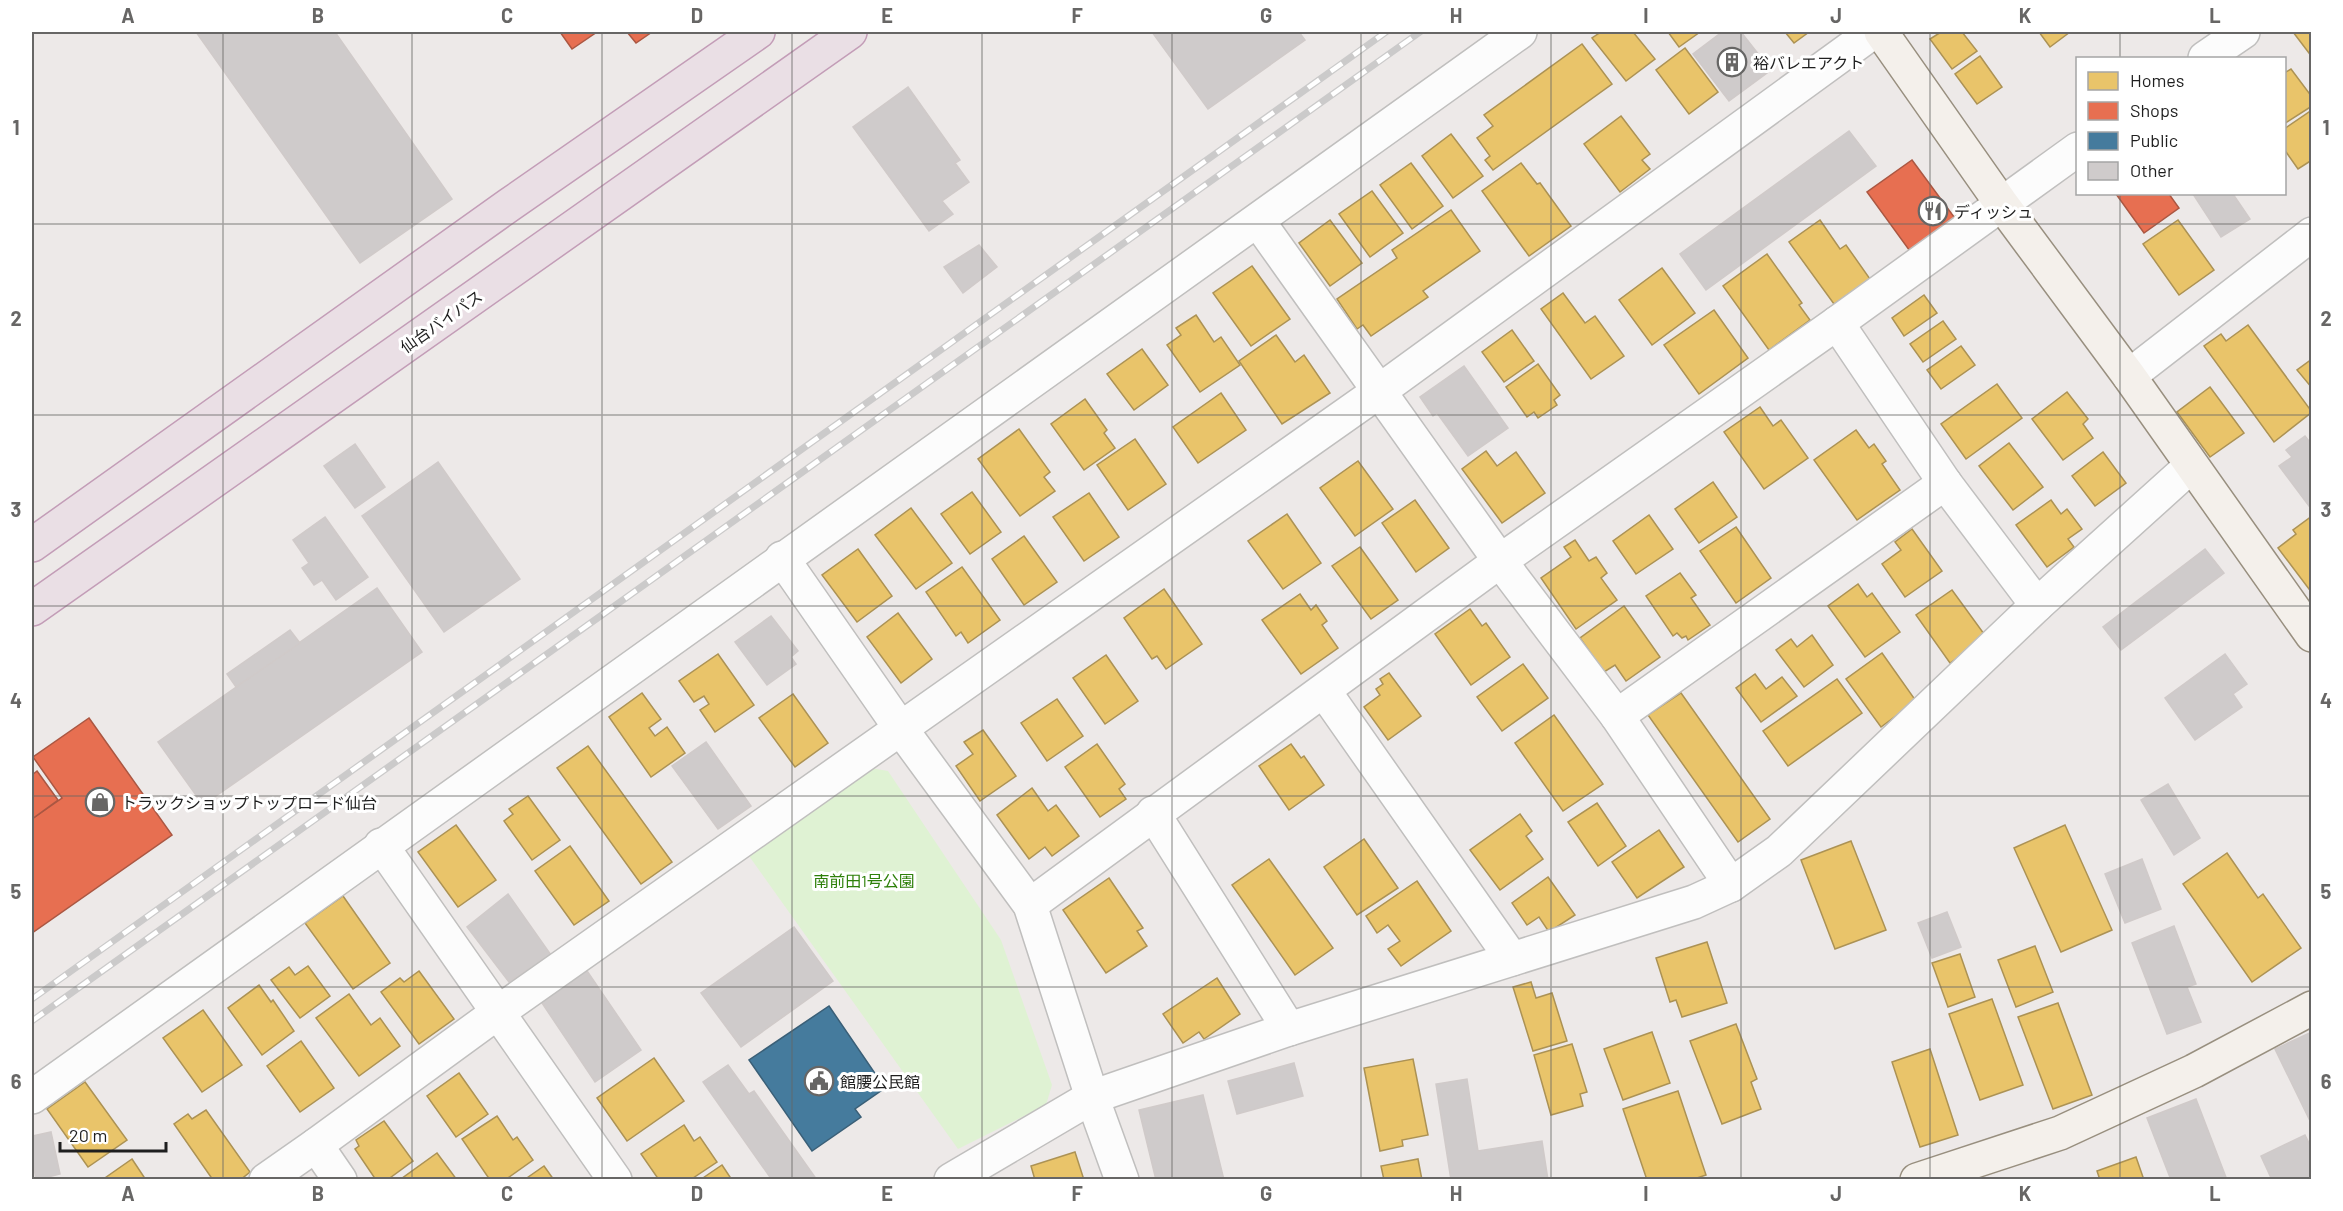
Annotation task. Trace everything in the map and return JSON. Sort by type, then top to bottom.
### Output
[{"type":"highway","points":[[32,545],[490,218],[758,32]]},
{"type":"highway","name":"仙台バイパス","points":[[32,609],[850,32]]},
{"type":"street","points":[[32,1096],[1520,32]]},
{"type":"street","points":[[266,1179],[497,1013],[1378,392],[1873,32]]},
{"type":"street","points":[[1881,32],[2001,203],[2129,376],[2312,635]]},
{"type":"street","points":[[2206,57],[2243,32]]},
{"type":"street","points":[[1030,904],[1153,813],[1324,692],[1500,561],[1837,323],[2076,150]]},
{"type":"street","points":[[1258,221],[1500,561],[1617,716],[1731,885]]},
{"type":"street","points":[[2129,376],[2312,234]]},
{"type":"street","points":[[1837,323],[1945,483],[2037,605]]},
{"type":"street","points":[[951,1179],[1092,1096],[1290,1029],[1694,902],[1731,885],[1779,851],[2037,605],[2191,466]]},
{"type":"street","points":[[1617,716],[1945,483]]},
{"type":"street","points":[[782,558],[901,729],[1030,904],[1092,1096],[1122,1179]]},
{"type":"street","points":[[1324,692],[1512,959]]},
{"type":"street","points":[[1153,813],[1290,1029]]},
{"type":"street","points":[[381,845],[615,1179]]},
{"type":"street","points":[[1928,1178],[2060,1133],[2194,1071],[2312,1008]]},
{"type":"street","points":[[316,1145],[340,1179]]},
{"type":"green space","name":"南前田1号公園","points":[[865,767],[888,771],[1001,940],[1052,1085],[1046,1105],[958,1149],[749,856]]},
{"type":"building: Homes","points":[[1601,32],[1633,32],[1655,59],[1626,81],[1592,38]]},
{"type":"building: Homes","points":[[1668,32],[1700,32],[1679,47]]},
{"type":"building: Homes","points":[[1785,32],[1809,32],[1794,43]]},
{"type":"building: Homes","points":[[1941,32],[1962,32],[1977,51],[1952,69],[1930,39]]},
{"type":"building: Homes","points":[[2039,32],[2070,32],[2050,47]]},
{"type":"building: Homes","points":[[2293,32],[2312,32],[2312,57]]},
{"type":"building: Homes","points":[[1582,44],[1612,84],[1493,170],[1485,160],[1490,156],[1477,138],[1493,126],[1484,115]]},
{"type":"building: Homes","points":[[1685,48],[1718,92],[1689,114],[1656,70]]},
{"type":"building: Homes","points":[[1980,56],[2002,87],[1977,104],[1955,74]]},
{"type":"building: Homes","points":[[2291,69],[2312,97],[2312,106],[2286,123],[2286,72]]},
{"type":"building: Homes","points":[[2312,110],[2312,160],[2298,169],[2286,152],[2286,128]]},
{"type":"building: Homes","points":[[1621,116],[1650,154],[1642,160],[1650,169],[1620,192],[1584,144]]},
{"type":"building: Homes","points":[[1451,134],[1483,176],[1453,198],[1422,156]]},
{"type":"building: Homes","points":[[1411,163],[1443,206],[1412,229],[1380,185]]},
{"type":"building: Homes","points":[[1521,163],[1537,184],[1540,183],[1571,226],[1529,256],[1482,191]]},
{"type":"building: Homes","points":[[1372,191],[1403,233],[1370,257],[1339,214]]},
{"type":"building: Homes","points":[[1451,210],[1480,251],[1423,291],[1428,297],[1371,336],[1363,325],[1357,329],[1337,299],[1397,258],[1392,250]]},
{"type":"building: Homes","points":[[1330,220],[1362,263],[1330,286],[1299,243]]},
{"type":"building: Homes","points":[[1820,220],[1840,249],[1846,245],[1870,279],[1834,304],[1789,242]]},
{"type":"building: Homes","points":[[2178,220],[2214,270],[2179,295],[2143,244]]},
{"type":"building: Homes","points":[[1767,254],[1802,303],[1799,305],[1810,320],[1769,350],[1723,286]]},
{"type":"building: Homes","points":[[1252,266],[1290,319],[1251,346],[1213,293]]},
{"type":"building: Homes","points":[[1662,268],[1695,313],[1652,345],[1619,300]]},
{"type":"building: Homes","points":[[1563,293],[1585,323],[1595,316],[1624,356],[1591,379],[1541,309]]},
{"type":"building: Homes","points":[[1924,295],[1937,313],[1904,336],[1892,318]]},
{"type":"building: Homes","points":[[1714,310],[1748,358],[1699,394],[1664,345]]},
{"type":"building: Homes","points":[[1196,315],[1214,342],[1221,337],[1240,365],[1200,392],[1167,345],[1181,335],[1176,328]]},
{"type":"building: Homes","points":[[1943,321],[1956,339],[1923,362],[1910,344]]},
{"type":"building: Homes","points":[[2248,325],[2312,412],[2274,442],[2204,346],[2221,334],[2226,341]]},
{"type":"building: Homes","points":[[1512,330],[1534,361],[1504,382],[1482,352]]},
{"type":"building: Homes","points":[[1276,335],[1295,362],[1304,355],[1330,393],[1282,424],[1239,361]]},
{"type":"building: Homes","points":[[1961,346],[1975,365],[1941,389],[1927,370]]},
{"type":"building: Homes","points":[[1142,349],[1168,385],[1134,410],[1107,374]]},
{"type":"building: Homes","points":[[2312,359],[2312,388],[2297,370]]},
{"type":"building: Homes","points":[[1538,364],[1560,395],[1554,400],[1557,405],[1538,418],[1534,412],[1527,417],[1506,387]]},
{"type":"building: Homes","points":[[1997,384],[2022,418],[1966,459],[1941,424]]},
{"type":"building: Homes","points":[[2210,387],[2244,433],[2210,457],[2177,412]]},
{"type":"building: Homes","points":[[2067,392],[2088,419],[2083,424],[2093,438],[2063,460],[2032,419]]},
{"type":"building: Homes","points":[[1221,393],[1246,430],[1198,463],[1173,427]]},
{"type":"building: Homes","points":[[1085,399],[1107,430],[1104,433],[1115,448],[1084,470],[1051,424]]},
{"type":"building: Homes","points":[[1760,407],[1773,426],[1781,420],[1808,458],[1764,489],[1724,432]]},
{"type":"building: Homes","points":[[1019,429],[1050,472],[1044,477],[1055,491],[1020,516],[978,459]]},
{"type":"building: Homes","points":[[1856,430],[1869,448],[1874,444],[1886,461],[1882,464],[1900,490],[1857,520],[1814,460]]},
{"type":"building: Homes","points":[[1135,439],[1166,484],[1128,510],[1097,465]]},
{"type":"building: Homes","points":[[2009,443],[2043,487],[2013,510],[1979,466]]},
{"type":"building: Homes","points":[[1486,451],[1497,466],[1516,452],[1545,493],[1502,523],[1462,469]]},
{"type":"building: Homes","points":[[2103,452],[2126,483],[2095,506],[2072,476]]},
{"type":"building: Homes","points":[[1358,461],[1393,509],[1355,536],[1320,488]]},
{"type":"building: Homes","points":[[1713,482],[1737,517],[1699,543],[1675,509]]},
{"type":"building: Homes","points":[[972,492],[1001,532],[970,554],[941,514]]},
{"type":"building: Homes","points":[[1089,493],[1119,537],[1084,561],[1053,517]]},
{"type":"building: Homes","points":[[1415,500],[1449,548],[1416,572],[1382,523]]},
{"type":"building: Homes","points":[[2051,500],[2061,514],[2067,509],[2082,529],[2068,539],[2074,547],[2047,567],[2016,525]]},
{"type":"building: Homes","points":[[911,508],[952,563],[916,589],[875,535]]},
{"type":"building: Homes","points":[[1287,514],[1321,563],[1283,589],[1248,541]]},
{"type":"building: Homes","points":[[1649,515],[1673,549],[1636,574],[1613,541]]},
{"type":"building: Homes","points":[[2312,516],[2312,593],[2278,548],[2296,534],[2293,530]]},
{"type":"building: Homes","points":[[1736,527],[1771,578],[1736,603],[1700,551]]},
{"type":"building: Homes","points":[[1912,529],[1942,571],[1905,597],[1882,564],[1901,550],[1895,542]]},
{"type":"building: Homes","points":[[1024,536],[1057,582],[1024,605],[992,559]]},
{"type":"building: Homes","points":[[1575,540],[1589,561],[1596,557],[1607,573],[1601,578],[1617,600],[1576,629],[1541,578],[1571,557],[1564,547]]},
{"type":"building: Homes","points":[[1360,547],[1398,600],[1371,619],[1332,566]]},
{"type":"building: Homes","points":[[858,549],[892,596],[857,622],[822,575]]},
{"type":"building: Homes","points":[[962,567],[1000,620],[968,643],[961,632],[956,636],[926,592]]},
{"type":"building: Homes","points":[[1680,573],[1696,595],[1691,598],[1710,625],[1688,640],[1686,636],[1682,638],[1677,633],[1673,636],[1646,596]]},
{"type":"building: Homes","points":[[1858,584],[1867,597],[1872,593],[1900,632],[1865,657],[1828,606]]},
{"type":"building: Homes","points":[[1164,589],[1202,644],[1166,669],[1157,656],[1152,659],[1124,618]]},
{"type":"building: Homes","points":[[1952,590],[1987,638],[1950,663],[1916,615]]},
{"type":"building: Homes","points":[[1300,594],[1311,610],[1316,605],[1327,621],[1322,625],[1338,648],[1301,674],[1262,620]]},
{"type":"building: Homes","points":[[1624,606],[1660,657],[1626,681],[1615,665],[1604,672],[1580,638]]},
{"type":"building: Homes","points":[[1470,609],[1482,626],[1486,623],[1510,657],[1471,685],[1435,634]]},
{"type":"building: Homes","points":[[898,613],[932,659],[901,683],[867,637]]},
{"type":"building: Homes","points":[[1812,635],[1833,665],[1804,687],[1776,650],[1791,639],[1797,647]]},
{"type":"building: Homes","points":[[1882,653],[1916,701],[1881,727],[1846,679]]},
{"type":"building: Homes","points":[[718,654],[754,705],[715,732],[700,710],[709,704],[704,696],[694,702],[679,681]]},
{"type":"building: Homes","points":[[1106,655],[1138,701],[1105,724],[1073,678]]},
{"type":"building: Homes","points":[[1523,664],[1548,698],[1502,731],[1477,697]]},
{"type":"building: Homes","points":[[1389,673],[1421,716],[1388,740],[1364,707],[1380,695],[1376,689],[1383,684],[1380,679]]},
{"type":"building: Homes","points":[[1755,674],[1766,689],[1782,677],[1797,696],[1761,722],[1736,688]]},
{"type":"building: Homes","points":[[1837,679],[1862,713],[1788,766],[1763,731]]},
{"type":"building: Homes","points":[[642,693],[661,719],[649,728],[655,736],[667,727],[685,753],[651,777],[609,717]]},
{"type":"building: Homes","points":[[1681,693],[1770,819],[1738,842],[1648,715]]},
{"type":"building: Homes","points":[[793,694],[828,743],[795,767],[759,718]]},
{"type":"building: Homes","points":[[1057,699],[1083,736],[1047,761],[1021,723]]},
{"type":"building: Homes","points":[[1554,715],[1603,784],[1563,811],[1515,743]]},
{"type":"building: Homes","points":[[983,730],[1016,776],[980,801],[956,766],[973,754],[964,742]]},
{"type":"building: Homes","points":[[1097,744],[1125,784],[1119,789],[1126,799],[1100,817],[1065,767]]},
{"type":"building: Homes","points":[[1291,744],[1301,758],[1304,756],[1324,785],[1289,810],[1259,766]]},
{"type":"building: Homes","points":[[588,746],[672,862],[641,884],[557,768]]},
{"type":"building: Homes","points":[[1032,788],[1048,811],[1056,805],[1079,836],[1052,856],[1045,847],[1029,859],[997,815]]},
{"type":"building: Homes","points":[[528,796],[560,840],[532,860],[504,821],[513,814],[509,809]]},
{"type":"building: Homes","points":[[1597,803],[1626,846],[1598,866],[1568,822]]},
{"type":"building: Homes","points":[[1520,814],[1532,831],[1526,836],[1543,859],[1500,890],[1470,850]]},
{"type":"building: Homes","points":[[456,825],[496,880],[458,907],[418,852]]},
{"type":"building: Homes","points":[[2065,825],[2112,930],[2061,952],[2014,848]]},
{"type":"building: Homes","points":[[1659,830],[1684,867],[1637,898],[1612,862]]},
{"type":"building: Homes","points":[[1364,839],[1398,888],[1357,915],[1324,867]]},
{"type":"building: Homes","points":[[1851,841],[1886,930],[1835,949],[1801,860]]},
{"type":"building: Homes","points":[[570,846],[609,901],[574,925],[535,871]]},
{"type":"building: Homes","points":[[2227,853],[2258,898],[2263,894],[2301,948],[2252,982],[2183,884]]},
{"type":"building: Homes","points":[[1269,859],[1333,948],[1295,975],[1232,885]]},
{"type":"building: Homes","points":[[1548,877],[1575,915],[1549,932],[1539,917],[1527,925],[1512,903]]},
{"type":"building: Homes","points":[[1109,878],[1143,928],[1137,931],[1147,946],[1106,973],[1063,910]]},
{"type":"building: Homes","points":[[1417,881],[1451,931],[1401,966],[1388,949],[1400,941],[1388,925],[1377,933],[1366,916]]},
{"type":"building: Homes","points":[[343,896],[390,963],[353,989],[305,923]]},
{"type":"building: Homes","points":[[1707,942],[1727,1003],[1682,1017],[1676,1000],[1670,1002],[1656,958]]},
{"type":"building: Homes","points":[[2035,946],[2053,992],[2016,1007],[1998,960]]},
{"type":"building: Homes","points":[[1960,954],[1975,997],[1948,1007],[1932,963]]},
{"type":"building: Homes","points":[[308,966],[330,996],[300,1018],[271,980],[289,967],[295,975]]},
{"type":"building: Homes","points":[[419,971],[454,1019],[419,1044],[381,992],[400,978],[404,982]]},
{"type":"building: Homes","points":[[1217,978],[1240,1014],[1204,1039],[1199,1032],[1183,1043],[1163,1014]]},
{"type":"building: Homes","points":[[1531,982],[1536,998],[1552,993],[1567,1041],[1533,1051],[1513,987]]},
{"type":"building: Homes","points":[[259,985],[271,1002],[273,1000],[294,1031],[262,1055],[228,1008]]},
{"type":"building: Homes","points":[[349,994],[371,1025],[380,1018],[400,1046],[359,1076],[316,1018]]},
{"type":"building: Homes","points":[[1992,999],[2023,1085],[1980,1100],[1949,1014]]},
{"type":"building: Homes","points":[[2058,1003],[2092,1095],[2053,1109],[2018,1017]]},
{"type":"building: Homes","points":[[203,1010],[242,1065],[202,1092],[163,1038]]},
{"type":"building: Homes","points":[[1736,1024],[1757,1079],[1751,1082],[1761,1109],[1722,1124],[1690,1041]]},
{"type":"building: Homes","points":[[1652,1032],[1670,1083],[1623,1100],[1604,1049]]},
{"type":"building: Homes","points":[[301,1041],[334,1088],[300,1112],[267,1066]]},
{"type":"building: Homes","points":[[1572,1044],[1587,1092],[1580,1094],[1583,1106],[1551,1115],[1534,1055]]},
{"type":"building: Homes","points":[[1930,1049],[1958,1135],[1920,1147],[1892,1062]]},
{"type":"building: Homes","points":[[654,1058],[684,1101],[627,1141],[597,1098]]},
{"type":"building: Homes","points":[[1413,1059],[1428,1135],[1402,1140],[1403,1146],[1380,1151],[1364,1068]]},
{"type":"building: Homes","points":[[459,1073],[488,1114],[456,1137],[427,1096]]},
{"type":"building: Homes","points":[[85,1082],[127,1140],[88,1167],[47,1109]]},
{"type":"building: Homes","points":[[1678,1091],[1706,1175],[1691,1180],[1647,1180],[1623,1109]]},
{"type":"building: Homes","points":[[206,1110],[250,1172],[240,1180],[213,1180],[174,1124],[188,1114],[192,1119]]},
{"type":"building: Homes","points":[[497,1116],[513,1140],[517,1137],[533,1160],[505,1180],[490,1180],[462,1139]]},
{"type":"building: Homes","points":[[384,1121],[413,1161],[387,1180],[376,1180],[355,1149],[359,1146],[356,1140]]},
{"type":"building: Homes","points":[[684,1125],[694,1141],[700,1137],[717,1162],[690,1180],[659,1180],[641,1154]]},
{"type":"building: Homes","points":[[1075,1152],[1084,1180],[1035,1180],[1031,1166]]},
{"type":"building: Homes","points":[[437,1153],[457,1180],[401,1180],[401,1179]]},
{"type":"building: Homes","points":[[2136,1157],[2144,1180],[2100,1180],[2097,1171]]},
{"type":"building: Homes","points":[[132,1159],[146,1180],[102,1180]]},
{"type":"building: Homes","points":[[1418,1159],[1422,1180],[1384,1180],[1381,1166]]},
{"type":"building: Homes","points":[[722,1165],[732,1180],[700,1180]]},
{"type":"building: Homes","points":[[544,1166],[554,1180],[524,1180]]},
{"type":"building: Shops","points":[[560,32],[597,32],[572,49]]},
{"type":"building: Shops","points":[[627,32],[652,32],[636,43]]},
{"type":"building: Shops","points":[[1912,160],[1960,225],[1915,258],[1867,192]]},
{"type":"building: Shops","points":[[2117,195],[2170,195],[2179,208],[2144,233]]},
{"type":"building: Shops","points":[[89,718],[172,835],[32,933],[32,819],[62,798],[33,757]]},
{"type":"building: Shops","points":[[37,771],[58,800],[32,819],[32,775]]},
{"type":"building: Public","points":[[829,1006],[885,1088],[855,1109],[861,1117],[812,1151],[749,1060]]},
{"type":"building: Other","points":[[196,32],[335,32],[452,199],[360,263]]},
{"type":"building: Other","points":[[1152,32],[1299,32],[1305,40],[1208,109]]},
{"type":"building: Other","name":"裕バレエアクト","points":[[1722,32],[1741,32],[1771,70],[1729,101],[1693,54]]},
{"type":"building: Other","points":[[908,87],[960,160],[955,163],[969,182],[942,201],[953,214],[929,231],[853,127]]},
{"type":"building: Other","points":[[1849,131],[1876,166],[1706,290],[1680,254]]},
{"type":"building: Other","points":[[2194,195],[2234,195],[2250,219],[2221,237]]},
{"type":"building: Other","points":[[979,245],[997,267],[963,293],[944,267]]},
{"type":"building: Other","points":[[1464,366],[1508,428],[1468,456],[1437,413],[1433,416],[1420,397]]},
{"type":"building: Other","points":[[2305,436],[2312,445],[2312,510],[2279,466],[2292,457],[2286,450]]},
{"type":"building: Other","points":[[355,444],[385,487],[355,508],[324,466]]},
{"type":"building: Other","points":[[438,462],[520,579],[444,632],[362,516]]},
{"type":"building: Other","points":[[325,517],[368,577],[336,600],[322,580],[314,585],[302,568],[309,563],[293,540]]},
{"type":"building: Other","points":[[2205,549],[2224,573],[2121,650],[2103,627]]},
{"type":"building: Other","points":[[377,588],[422,652],[203,805],[158,742]]},
{"type":"building: Other","points":[[771,616],[798,651],[791,657],[796,664],[767,685],[735,642]]},
{"type":"building: Other","points":[[290,630],[300,643],[236,687],[227,674]]},
{"type":"building: Other","points":[[2225,654],[2247,684],[2233,694],[2242,707],[2195,740],[2165,698]]},
{"type":"building: Other","points":[[706,742],[751,806],[718,829],[672,766]]},
{"type":"building: Other","points":[[2168,784],[2200,838],[2174,855],[2141,800]]},
{"type":"building: Other","points":[[2142,859],[2161,909],[2125,923],[2105,874]]},
{"type":"building: Other","points":[[508,894],[551,955],[509,982],[467,927]]},
{"type":"building: Other","points":[[1947,912],[1961,947],[1932,958],[1918,923]]},
{"type":"building: Other","points":[[2174,926],[2196,984],[2187,987],[2201,1022],[2167,1034],[2132,943]]},
{"type":"building: Other","points":[[794,927],[833,981],[741,1047],[701,993]]},
{"type":"building: Other","points":[[585,968],[641,1050],[595,1082],[540,1000]]},
{"type":"building: Other","points":[[2312,1032],[2312,1125],[2275,1049]]},
{"type":"building: Other","points":[[1294,1063],[1303,1096],[1237,1114],[1228,1081]]},
{"type":"building: Other","points":[[728,1065],[749,1094],[754,1091],[817,1180],[772,1180],[703,1082]]},
{"type":"building: Other","points":[[1467,1079],[1478,1151],[1542,1141],[1548,1180],[1451,1180],[1436,1084]]},
{"type":"building: Other","points":[[1203,1095],[1224,1180],[1156,1180],[1139,1110]]},
{"type":"building: Other","points":[[2196,1099],[2227,1180],[2171,1180],[2147,1118]]},
{"type":"building: Other","points":[[51,1132],[60,1174],[36,1180],[32,1156],[32,1136]]},
{"type":"building: Other","points":[[2305,1135],[2312,1149],[2312,1180],[2272,1180],[2261,1156]]},
{"type":"railway","points":[[32,999],[1386,32]]},
{"type":"railway","points":[[32,1021],[1420,32]]},
{"type":"place","name":"裕バレエアクト","points":[[1732,62]]},
{"type":"place","name":"ディッシュ","points":[[1933,211]]},
{"type":"place","name":"トラックショップトップロード仙台","points":[[100,802]]},
{"type":"place","name":"館腰公民館","points":[[819,1081]]}]
